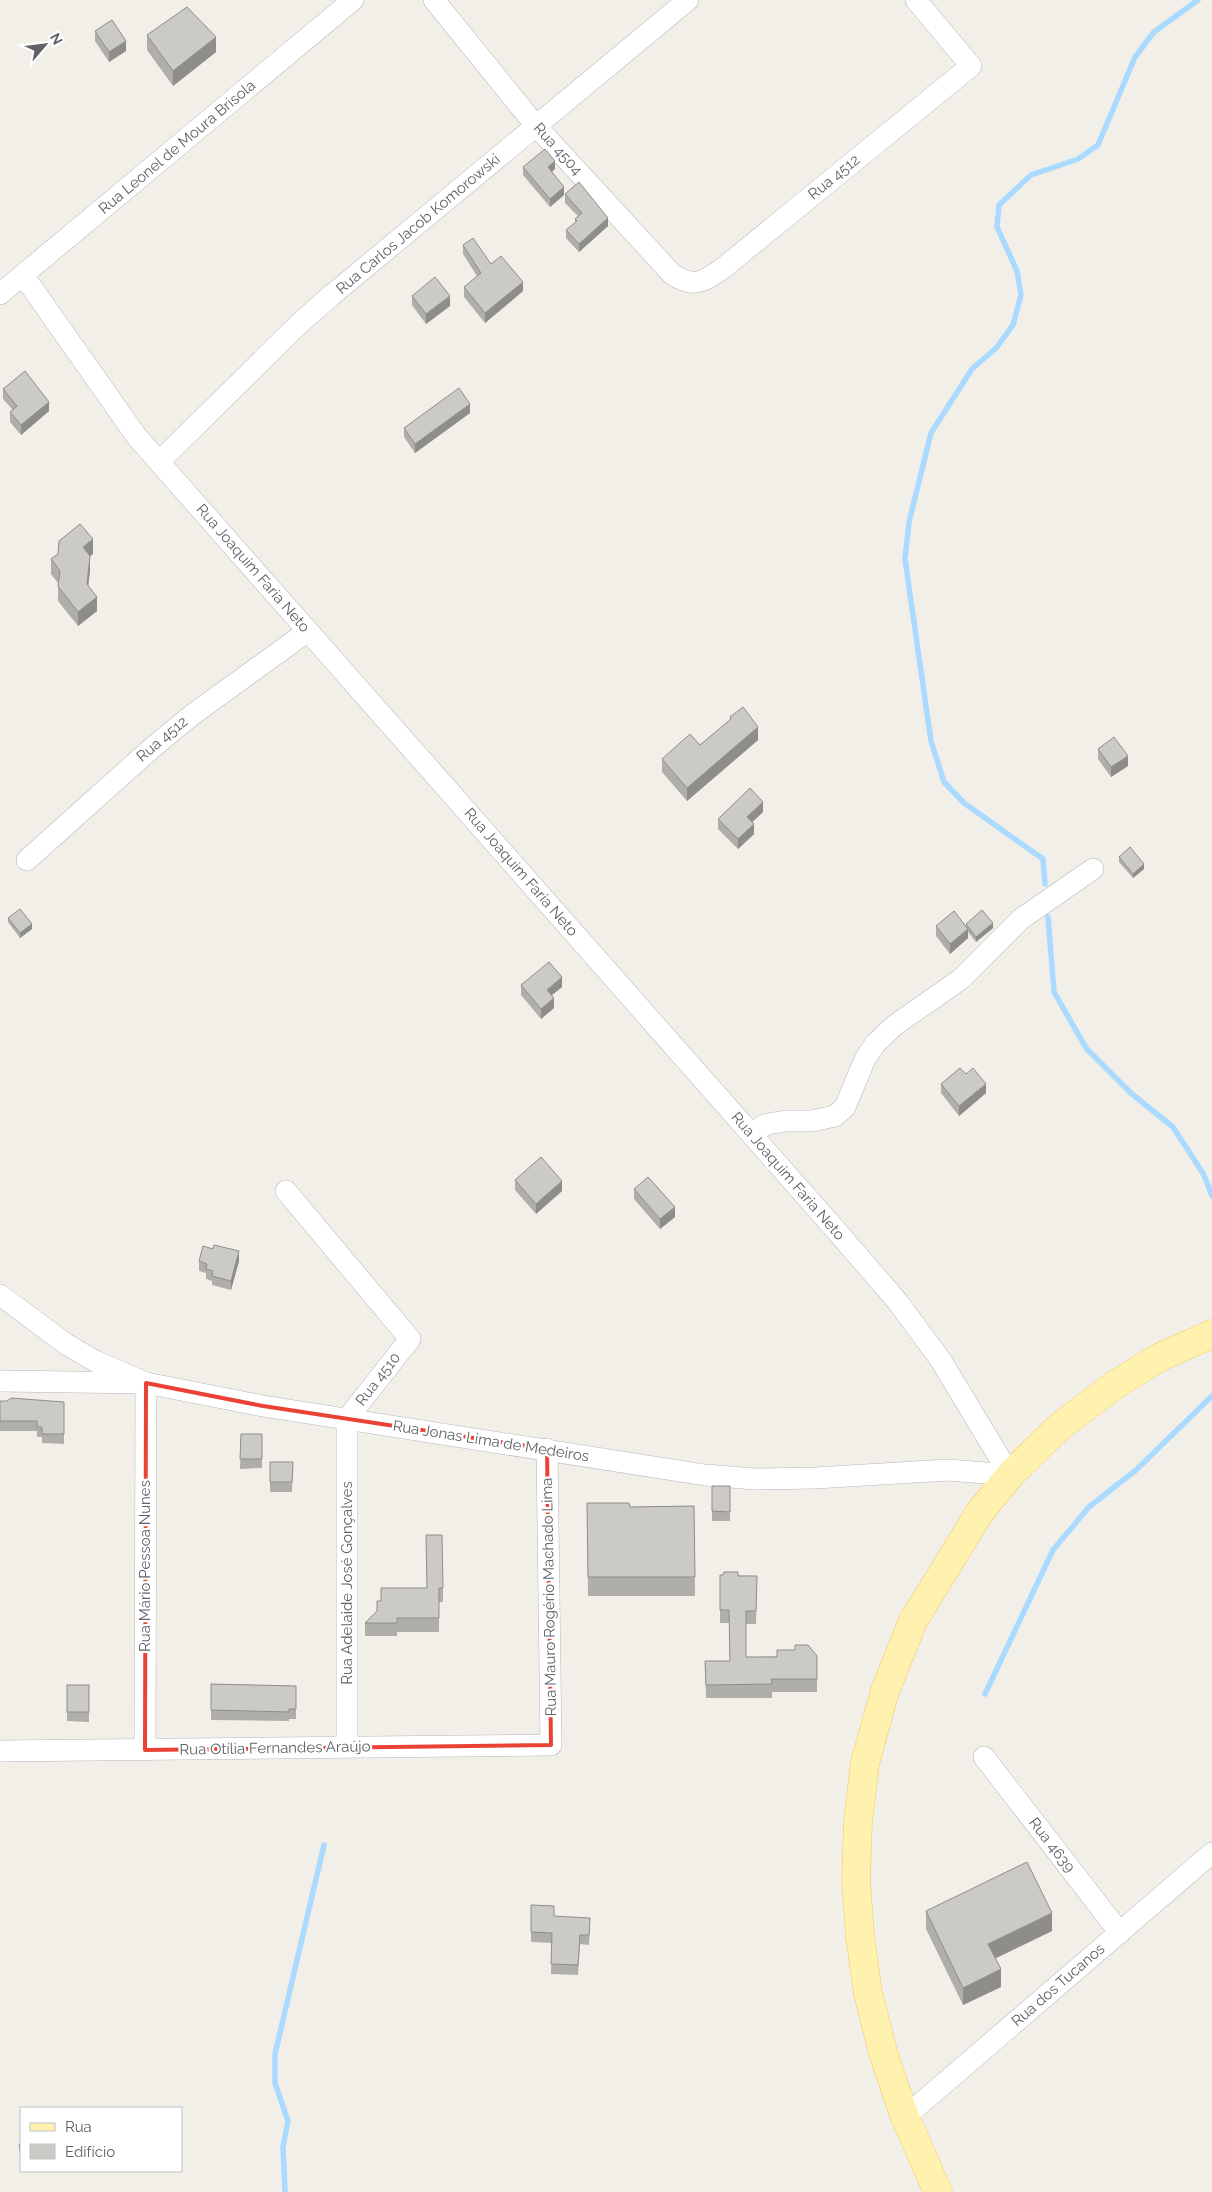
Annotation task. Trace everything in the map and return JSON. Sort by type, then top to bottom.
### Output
[{"type":"main road","points":[[938,2192],[905,2116],[884,2056],[868,1993],[860,1937],[856,1879],[858,1822],[865,1763],[885,1691],[913,1621],[980,1512],[1010,1475],[1059,1427],[1116,1384],[1160,1357],[1212,1334]]},
{"type":"street","name":"Rua Leonel de Moura Brisola","points":[[0,294],[353,0]]},
{"type":"street","name":"Rua 4504","points":[[434,0],[536,126],[672,274],[684,282],[694,283]]},
{"type":"street","name":"Rua Carlos Jacob Komorowski","points":[[159,462],[300,323],[688,0]]},
{"type":"street","name":"Rua 4512","points":[[694,283],[706,280],[722,269],[971,66],[916,0]]},
{"type":"street","name":"Rua Joaquim Faria Neto","points":[[23,275],[137,437],[897,1301],[940,1359],[1010,1475]]},
{"type":"street","name":"Rua 4512","points":[[26,860],[192,715],[308,630]]},
{"type":"street","points":[[751,1133],[767,1124],[786,1121],[812,1121],[835,1116],[845,1107],[865,1059],[875,1044],[895,1025],[961,979],[1021,919],[1093,869]]},
{"type":"street","name":"Rua 4510","points":[[286,1191],[410,1339],[347,1419]]},
{"type":"street","name":"Rua Jonas Lima de Medeiros","points":[[0,1295],[66,1344],[95,1361],[146,1383],[253,1404],[705,1475],[755,1479],[815,1478],[948,1470],[1010,1475]]},
{"type":"street","points":[[0,1380],[146,1383]]},
{"type":"street","name":"Rua Mário Pessoa Nunes","points":[[145,1750],[146,1383]]},
{"type":"street","name":"Rua Adelaide José Gonçalves","points":[[347,1419],[347,1747]]},
{"type":"street","name":"Rua Mauro Rogério Machado Lima","points":[[547,1449],[551,1745]]},
{"type":"street","name":"Rua Otília Fernandes Araújo","points":[[0,1751],[551,1745]]},
{"type":"street","name":"Rua 4639","points":[[984,1757],[1120,1933]]},
{"type":"street","name":"Rua dos Tucanos","points":[[905,2116],[1212,1853]]},
{"type":"highlighted area","points":[[146,1383],[263,1406],[547,1449],[551,1745],[145,1750]]},
{"type":"building","points":[[187,7],[216,37],[173,71],[147,35]]},
{"type":"building","points":[[112,20],[126,41],[109,52],[95,31]]},
{"type":"building","points":[[545,149],[555,161],[548,167],[564,187],[550,199],[523,167]]},
{"type":"building","points":[[579,182],[608,218],[579,244],[566,230],[577,221],[575,219],[582,213],[565,194]]},
{"type":"building","points":[[473,238],[491,264],[501,256],[523,282],[485,313],[464,287],[481,273],[463,245]]},
{"type":"building","points":[[435,277],[450,296],[426,314],[412,296]]},
{"type":"building","points":[[25,371],[49,402],[21,425],[10,412],[17,406],[3,389]]},
{"type":"building","points":[[459,388],[470,404],[415,444],[404,428]]},
{"type":"building","points":[[80,524],[93,539],[83,547],[90,556],[87,584],[97,597],[78,612],[58,586],[60,571],[51,559],[58,554],[59,541]]},
{"type":"building","points":[[743,707],[758,727],[687,788],[662,759],[690,734],[700,745]]},
{"type":"building","points":[[1114,737],[1128,756],[1111,767],[1098,749]]},
{"type":"building","points":[[750,788],[763,802],[747,817],[754,824],[738,839],[718,819]]},
{"type":"building","points":[[1130,847],[1144,864],[1133,874],[1119,857]]},
{"type":"building","points":[[20,909],[32,924],[20,933],[8,918]]},
{"type":"building","points":[[982,910],[993,923],[976,937],[966,924]]},
{"type":"building","points":[[954,911],[968,929],[950,944],[936,926]]},
{"type":"building","points":[[549,962],[562,977],[547,990],[554,998],[541,1009],[521,985]]},
{"type":"building","points":[[960,1068],[966,1074],[973,1068],[986,1084],[959,1106],[941,1084]]},
{"type":"building","points":[[541,1157],[562,1181],[536,1204],[515,1180]]},
{"type":"building","points":[[648,1177],[675,1207],[660,1219],[634,1189]]},
{"type":"building","points":[[214,1245],[239,1251],[231,1281],[212,1276],[213,1271],[206,1269],[207,1264],[199,1261],[203,1246],[213,1249]]},
{"type":"building","points":[[11,1398],[64,1402],[64,1434],[42,1434],[42,1427],[37,1427],[37,1421],[0,1421],[0,1401],[7,1401]]},
{"type":"building","points":[[241,1434],[262,1434],[262,1459],[240,1459]]},
{"type":"building","points":[[270,1462],[293,1462],[292,1482],[270,1482]]},
{"type":"building","points":[[712,1486],[730,1486],[730,1512],[712,1511]]},
{"type":"building","points":[[587,1503],[629,1503],[630,1507],[694,1506],[695,1577],[588,1577]]},
{"type":"building","points":[[426,1535],[442,1535],[443,1588],[439,1588],[439,1618],[397,1618],[397,1623],[365,1623],[377,1611],[377,1601],[381,1601],[381,1588],[427,1588]]},
{"type":"building","points":[[724,1572],[738,1572],[738,1576],[757,1576],[756,1611],[746,1611],[746,1657],[777,1657],[777,1650],[795,1650],[795,1645],[808,1645],[817,1656],[817,1679],[771,1679],[772,1684],[706,1685],[705,1661],[730,1661],[729,1610],[720,1610],[720,1575],[723,1575]]},
{"type":"building","points":[[211,1684],[296,1686],[296,1709],[289,1709],[289,1712],[211,1710]]},
{"type":"building","points":[[67,1685],[89,1685],[89,1712],[67,1712]]},
{"type":"building","points":[[1027,1862],[1052,1913],[988,1944],[1001,1969],[963,1988],[926,1911]]},
{"type":"building","points":[[531,1905],[554,1906],[554,1916],[590,1918],[589,1935],[580,1935],[578,1965],[551,1964],[552,1933],[531,1932]]},
{"type":"waterway","points":[[1045,884],[1043,859],[964,803],[944,782],[931,741],[905,559],[909,522],[931,433],[972,369],[997,347],[1013,325],[1021,295],[1017,271],[997,227],[999,205],[1031,175],[1078,159],[1098,145],[1135,57],[1154,32],[1198,0]]},
{"type":"waterway","points":[[1048,917],[1054,992],[1086,1048],[1132,1094],[1173,1127],[1204,1175],[1212,1196]]},
{"type":"waterway","points":[[985,1694],[1053,1550],[1089,1507],[1136,1470],[1212,1396]]},
{"type":"waterway","points":[[285,2192],[283,2147],[288,2121],[275,2083],[275,2054],[324,1845]]}]
